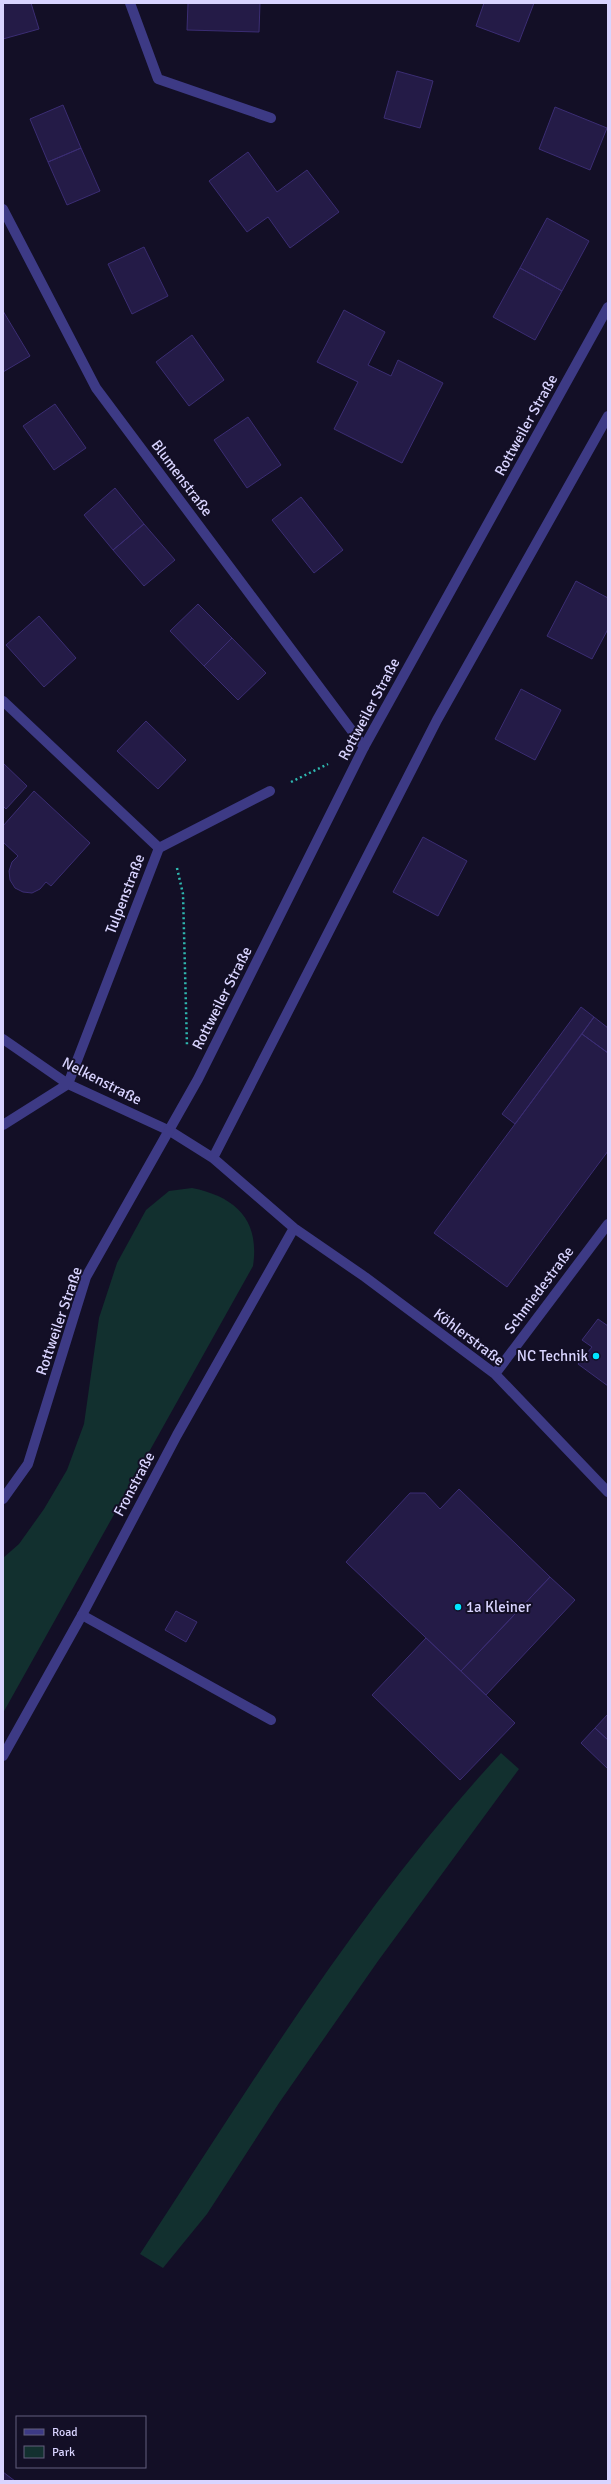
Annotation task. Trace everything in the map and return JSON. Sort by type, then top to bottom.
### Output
[{"type":"street","points":[[130,3],[158,79],[271,118]]},
{"type":"street","name":"Blumenstraße","points":[[3,209],[96,388],[364,747]]},
{"type":"street","name":"Rottweiler Straße","points":[[3,1499],[28,1464],[86,1277],[170,1131],[364,747],[608,307]]},
{"type":"street","points":[[213,1158],[437,720],[608,416]]},
{"type":"street","name":"Tulpenstraße","points":[[3,701],[159,848],[68,1084]]},
{"type":"street","points":[[159,848],[270,792]]},
{"type":"street","name":"Nelkenstraße","points":[[3,1039],[68,1084],[170,1131]]},
{"type":"street","points":[[3,1125],[68,1084]]},
{"type":"street","points":[[170,1131],[213,1158],[294,1228]]},
{"type":"street","name":"Schmiedestraße","points":[[494,1374],[608,1224]]},
{"type":"street","name":"Köhlerstraße","points":[[294,1228],[364,1277],[494,1374],[608,1492]]},
{"type":"street","name":"Fronstraße","points":[[3,1756],[82,1615],[177,1435],[294,1228]]},
{"type":"street","points":[[82,1615],[271,1720]]},
{"type":"path","points":[[270,792],[364,747]]},
{"type":"path","points":[[159,848],[178,868],[183,894],[187,1050]]},
{"type":"green space","points":[[192,1188],[208,1192],[221,1198],[242,1213],[253,1236],[253,1266],[3,1713],[3,1558],[19,1544],[44,1509],[67,1470],[84,1424],[99,1318],[117,1263],[146,1210],[169,1191]]},
{"type":"green space","points":[[501,1753],[519,1769],[378,1961],[279,2103],[207,2214],[163,2268],[140,2254],[267,2060],[355,1933],[401,1871],[450,1811]]},
{"type":"building","points":[[3,3],[31,3],[39,29],[3,39]]},
{"type":"building","points":[[188,3],[260,3],[259,32],[187,30]]},
{"type":"building","points":[[484,3],[534,3],[519,42],[476,26]]},
{"type":"building","points":[[397,71],[433,81],[420,128],[384,118]]},
{"type":"building","points":[[63,105],[81,148],[48,162],[30,119]]},
{"type":"building","points":[[555,107],[607,128],[590,170],[539,149]]},
{"type":"building","points":[[81,148],[100,191],[67,205],[48,162]]},
{"type":"building","points":[[248,152],[277,192],[307,170],[339,212],[290,248],[268,217],[247,232],[209,181]]},
{"type":"building","points":[[547,218],[589,241],[562,291],[520,268]]},
{"type":"building","points":[[144,247],[168,296],[132,314],[108,264]]},
{"type":"building","points":[[520,268],[562,291],[535,340],[493,317]]},
{"type":"building","points":[[344,310],[385,332],[368,365],[391,376],[398,360],[443,383],[402,463],[334,429],[358,382],[317,362]]},
{"type":"building","points":[[3,311],[30,356],[3,372]]},
{"type":"building","points":[[192,335],[224,380],[189,406],[156,362]]},
{"type":"building","points":[[55,404],[86,448],[54,470],[23,426]]},
{"type":"building","points":[[248,417],[281,465],[247,488],[214,440]]},
{"type":"building","points":[[115,488],[144,524],[113,550],[84,515]]},
{"type":"building","points":[[301,497],[343,550],[314,573],[272,520]]},
{"type":"building","points":[[144,524],[175,560],[144,586],[113,550]]},
{"type":"building","points":[[576,581],[608,598],[608,629],[592,659],[547,636]]},
{"type":"building","points":[[198,604],[232,638],[204,666],[170,631]]},
{"type":"building","points":[[39,616],[76,658],[44,687],[6,645]]},
{"type":"building","points":[[232,638],[266,673],[238,700],[204,666]]},
{"type":"building","points":[[521,689],[561,710],[535,760],[495,739]]},
{"type":"building","points":[[146,721],[186,760],[158,789],[117,751]]},
{"type":"building","points":[[3,763],[27,786],[6,809],[3,806]]},
{"type":"building","points":[[34,791],[90,843],[51,886],[46,882],[40,889],[32,893],[23,892],[15,888],[10,880],[9,871],[12,862],[18,856],[3,842],[3,826]]},
{"type":"building","points":[[423,837],[467,861],[438,916],[393,892]]},
{"type":"building","points":[[581,1007],[594,1017],[515,1124],[502,1114]]},
{"type":"building","points":[[594,1017],[608,1028],[608,1053],[582,1034]]},
{"type":"building","points":[[582,1034],[608,1053],[608,1151],[507,1287],[434,1233]]},
{"type":"building","name":"NC Technik","points":[[598,1319],[608,1326],[608,1386],[578,1364],[592,1347],[582,1340]]},
{"type":"building","name":"1a Kleiner","points":[[459,1489],[550,1577],[461,1671],[346,1562],[410,1493],[425,1493],[440,1509]]},
{"type":"building","points":[[550,1577],[575,1600],[486,1695],[461,1671]]},
{"type":"building","points":[[176,1611],[197,1622],[186,1642],[165,1630]]},
{"type":"building","points":[[426,1638],[515,1723],[460,1780],[372,1695]]},
{"type":"building","points":[[608,1714],[608,1740],[595,1728]]},
{"type":"building","points":[[595,1728],[608,1740],[608,1769],[581,1743]]},
{"type":"building","points":[[3,2472],[15,2481],[3,2481]]},
{"type":"place","name":"NC Technik","points":[[596,1356]]},
{"type":"place","name":"1a Kleiner","points":[[458,1607]]}]
